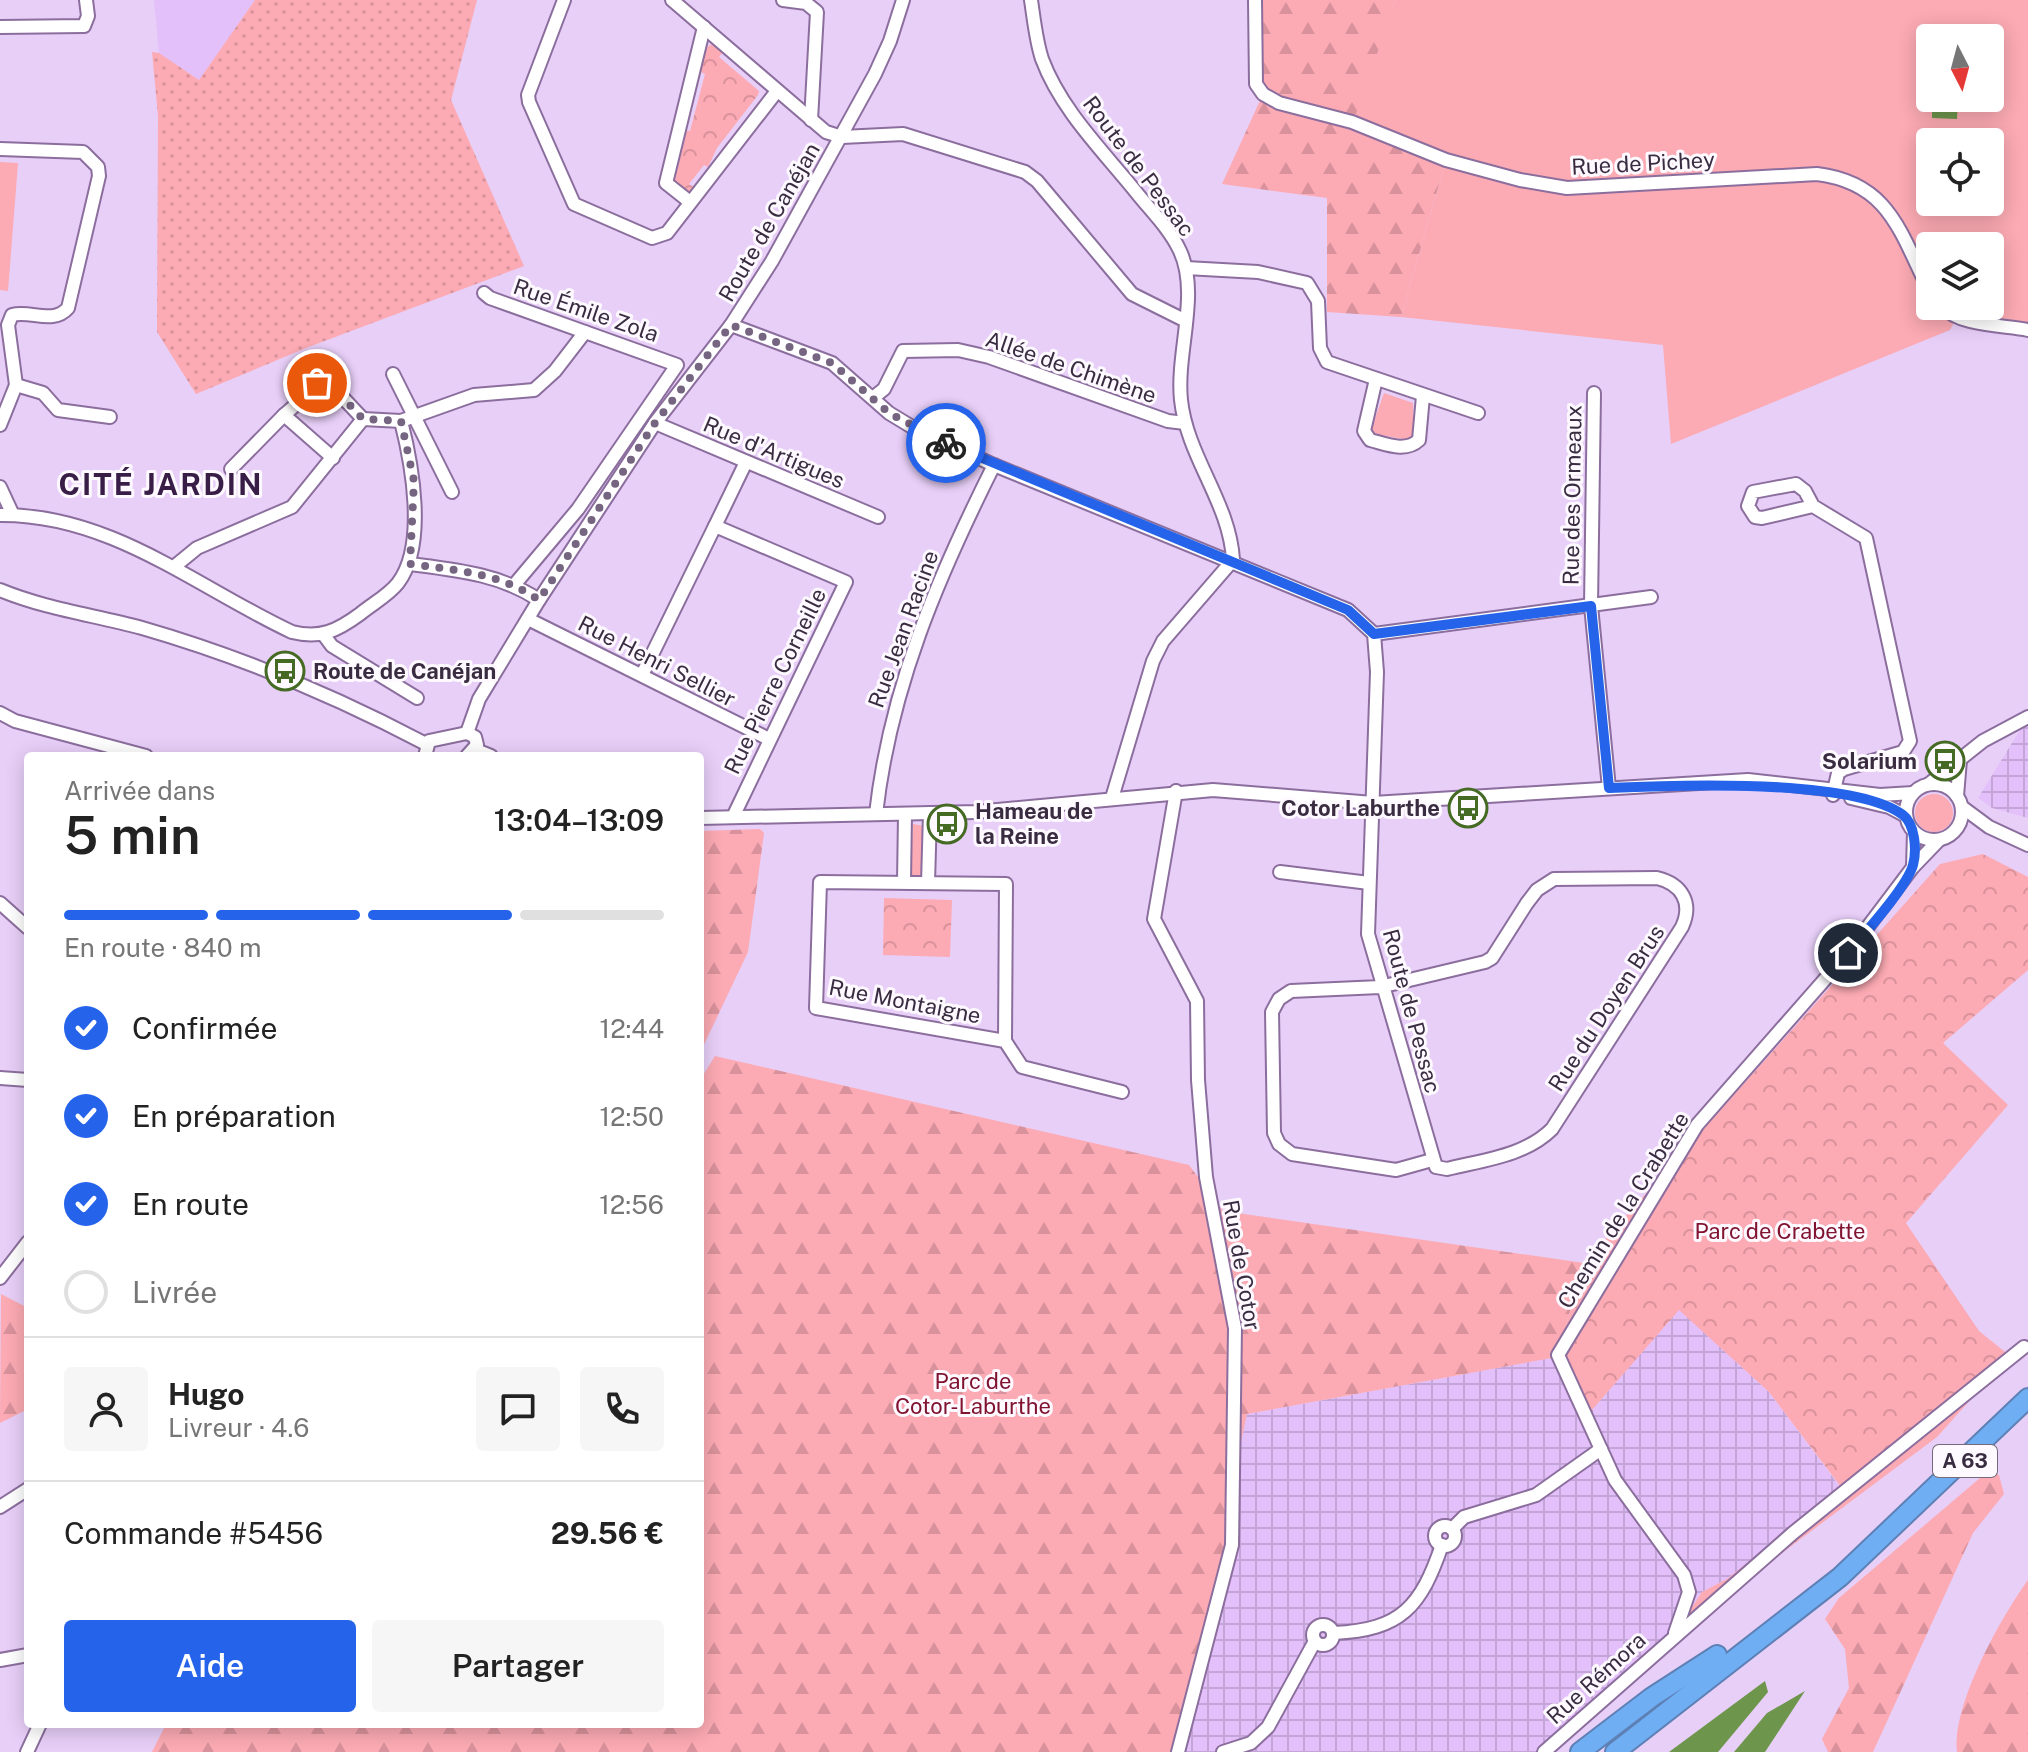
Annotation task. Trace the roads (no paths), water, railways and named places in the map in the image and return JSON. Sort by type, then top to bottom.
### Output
[{"type":"highway","name":"A 63","points":[[1900,1520],[2028,1398]]},
{"type":"highway","points":[[1580,1752],[1900,1520]]},
{"type":"highway","points":[[1615,1752],[1840,1577],[1900,1520]]},
{"type":"street","points":[[0,27],[84,26],[88,16],[86,0]]},
{"type":"street","points":[[564,0],[528,95],[570,199],[652,238],[667,233],[777,91]]},
{"type":"street","points":[[672,0],[826,132],[842,137],[903,134],[1025,172],[1037,181],[1132,294],[1184,320]]},
{"type":"street","points":[[783,0],[806,3],[817,12],[811,120]]},
{"type":"street","name":"Route de Canéjan","points":[[467,733],[479,699],[539,600],[655,423],[731,325],[842,137],[890,41],[903,0]]},
{"type":"street","name":"Route de Pessac","points":[[1031,0],[1039,50],[1059,93],[1171,235],[1186,268],[1189,293],[1180,366],[1185,423],[1232,537],[1233,560]]},
{"type":"street","name":"Rue de Pichey","points":[[1255,0],[1256,84],[1263,94],[1279,103],[1352,122],[1480,171],[1567,188],[1817,174],[1845,177],[1865,187],[1886,208],[1916,265]]},
{"type":"street","points":[[690,202],[666,183],[704,27]]},
{"type":"street","points":[[0,149],[83,152],[98,167],[99,176],[68,308],[62,315],[12,315],[8,325],[16,385],[0,425]]},
{"type":"street","points":[[1186,268],[1258,272],[1307,283],[1318,301],[1322,356],[1327,362],[1478,413]]},
{"type":"street","name":"Rue Émile Zola","points":[[484,293],[490,298],[677,365],[578,509],[515,584]]},
{"type":"street","points":[[1972,320],[2028,330]]},
{"type":"street","points":[[731,325],[832,363],[889,413],[917,430],[994,465],[1233,560],[1348,610],[1374,634],[1651,597]]},
{"type":"street","points":[[231,469],[323,381],[329,383],[363,419],[401,421],[474,395],[534,390],[555,371],[585,332]]},
{"type":"street","name":"Allée de Chimène","points":[[874,397],[884,389],[903,351],[958,350],[996,359],[1168,421],[1185,423]]},
{"type":"street","points":[[393,374],[452,492]]},
{"type":"street","points":[[1376,379],[1364,431],[1370,440],[1408,448],[1415,444],[1419,440],[1423,396]]},
{"type":"street","points":[[16,385],[43,393],[58,410],[110,417]]},
{"type":"street","name":"Rue des Ormeaux","points":[[1594,393],[1591,606],[1609,788]]},
{"type":"street","points":[[284,415],[333,458]]},
{"type":"street","points":[[175,566],[197,548],[292,507],[363,419]]},
{"type":"street","points":[[0,487],[6,515],[47,518],[92,532],[175,566],[292,632],[323,634],[340,629],[397,585],[410,564],[414,481],[401,421]]},
{"type":"street","name":"Rue d'Artigues","points":[[655,423],[878,517]]},
{"type":"street","points":[[642,675],[746,462]]},
{"type":"street","name":"Rue Jean Racine","points":[[876,814],[893,709],[916,638],[955,544],[994,465]]},
{"type":"street","points":[[1813,506],[1755,517],[1749,512],[1748,500],[1753,492],[1796,484],[1803,488],[1813,506],[1868,543],[1910,741],[1903,752],[1838,773],[1834,792]]},
{"type":"street","name":"Rue Pierre Corneille","points":[[715,526],[846,582],[733,817]]},
{"type":"street","points":[[1112,798],[1153,661],[1163,641],[1233,560]]},
{"type":"street","points":[[410,564],[488,575],[515,584],[539,600]]},
{"type":"street","points":[[0,590],[30,602],[141,628],[227,658],[303,687],[426,750],[432,739],[467,733],[475,737],[471,752]]},
{"type":"street","name":"Rue Henri Sellier","points":[[528,619],[769,739]]},
{"type":"street","points":[[323,634],[332,646],[417,698]]},
{"type":"street","name":"Route de Pessac","points":[[1374,634],[1377,718],[1368,934],[1380,987],[1434,1163]]},
{"type":"street","points":[[0,713],[15,721],[131,752]]},
{"type":"street","points":[[704,818],[1008,810],[1176,791],[1234,790],[1373,803],[1708,783],[1880,795],[1913,793],[1983,741],[2028,717]]},
{"type":"street","points":[[1954,832],[1961,821],[1960,760]]},
{"type":"street","points":[[1929,784],[1945,786],[1960,802],[2000,833]]},
{"type":"street","name":"Rue de Cotor","points":[[1176,791],[1154,919],[1197,1001],[1198,1080],[1206,1177],[1235,1328],[1232,1545],[1178,1752]]},
{"type":"street","points":[[1834,792],[1889,807],[1906,816],[1914,832],[1921,837],[1939,840],[1954,832],[1976,829],[2000,833],[2028,845]]},
{"type":"street","points":[[1906,816],[1913,793]]},
{"type":"street","points":[[928,883],[930,813]]},
{"type":"street","points":[[904,882],[905,814]]},
{"type":"street","points":[[1913,867],[1914,832]]},
{"type":"street","name":"Chemin de la Crabette","points":[[1601,1449],[1557,1357],[1697,1125],[1848,953],[1913,867],[1939,840]]},
{"type":"street","points":[[1280,872],[1369,883]]},
{"type":"street","name":"Rue du Doyen Brus","points":[[1657,878],[1675,884],[1686,903],[1682,927],[1552,1129],[1536,1143],[1516,1152],[1447,1169],[1434,1163],[1396,1170],[1292,1154],[1279,1144],[1274,1133],[1272,1021],[1276,1003],[1291,991],[1380,987],[1492,958],[1537,890],[1554,879],[1657,878]]},
{"type":"street","name":"Rue Montaigne","points":[[820,882],[928,883],[1006,884],[1005,1041],[816,1008],[820,882]]},
{"type":"street","points":[[0,903],[24,924]]},
{"type":"street","points":[[1005,1041],[1022,1067],[1122,1092]]},
{"type":"street","points":[[0,1078],[24,1080]]},
{"type":"street","points":[[0,1278],[24,1247]]},
{"type":"street","name":"Rue Rémora","points":[[1544,1752],[1675,1633],[1793,1533],[2024,1347]]},
{"type":"street","points":[[1223,1752],[1251,1743],[1268,1727],[1315,1641],[1326,1645],[1334,1633],[1376,1627],[1402,1615],[1425,1591],[1442,1545],[1435,1540],[1435,1532],[1445,1526],[1452,1529],[1464,1517],[1536,1495],[1601,1449],[1615,1480],[1684,1575],[1689,1592],[1675,1633]]},
{"type":"street","points":[[0,1507],[24,1492]]},
{"type":"street","points":[[0,1660],[24,1656]]},
{"type":"street","points":[[27,1752],[38,1728]]},
{"type":"place","name":"Route de Canéjan","points":[[285,671]]},
{"type":"place","name":"Solarium","points":[[1945,761]]},
{"type":"place","name":"Cotor Laburthe","points":[[1468,808]]},
{"type":"place","name":"Hameau de la Reine","points":[[947,824]]},
{"type":"district","name":"CITÉ JARDIN","points":[[161,485]]},
{"type":"park label","name":"Parc de Crabette","points":[[1780,1231]]},
{"type":"park label","name":"Parc de Cotor-Laburthe","points":[[973,1394]]}]
